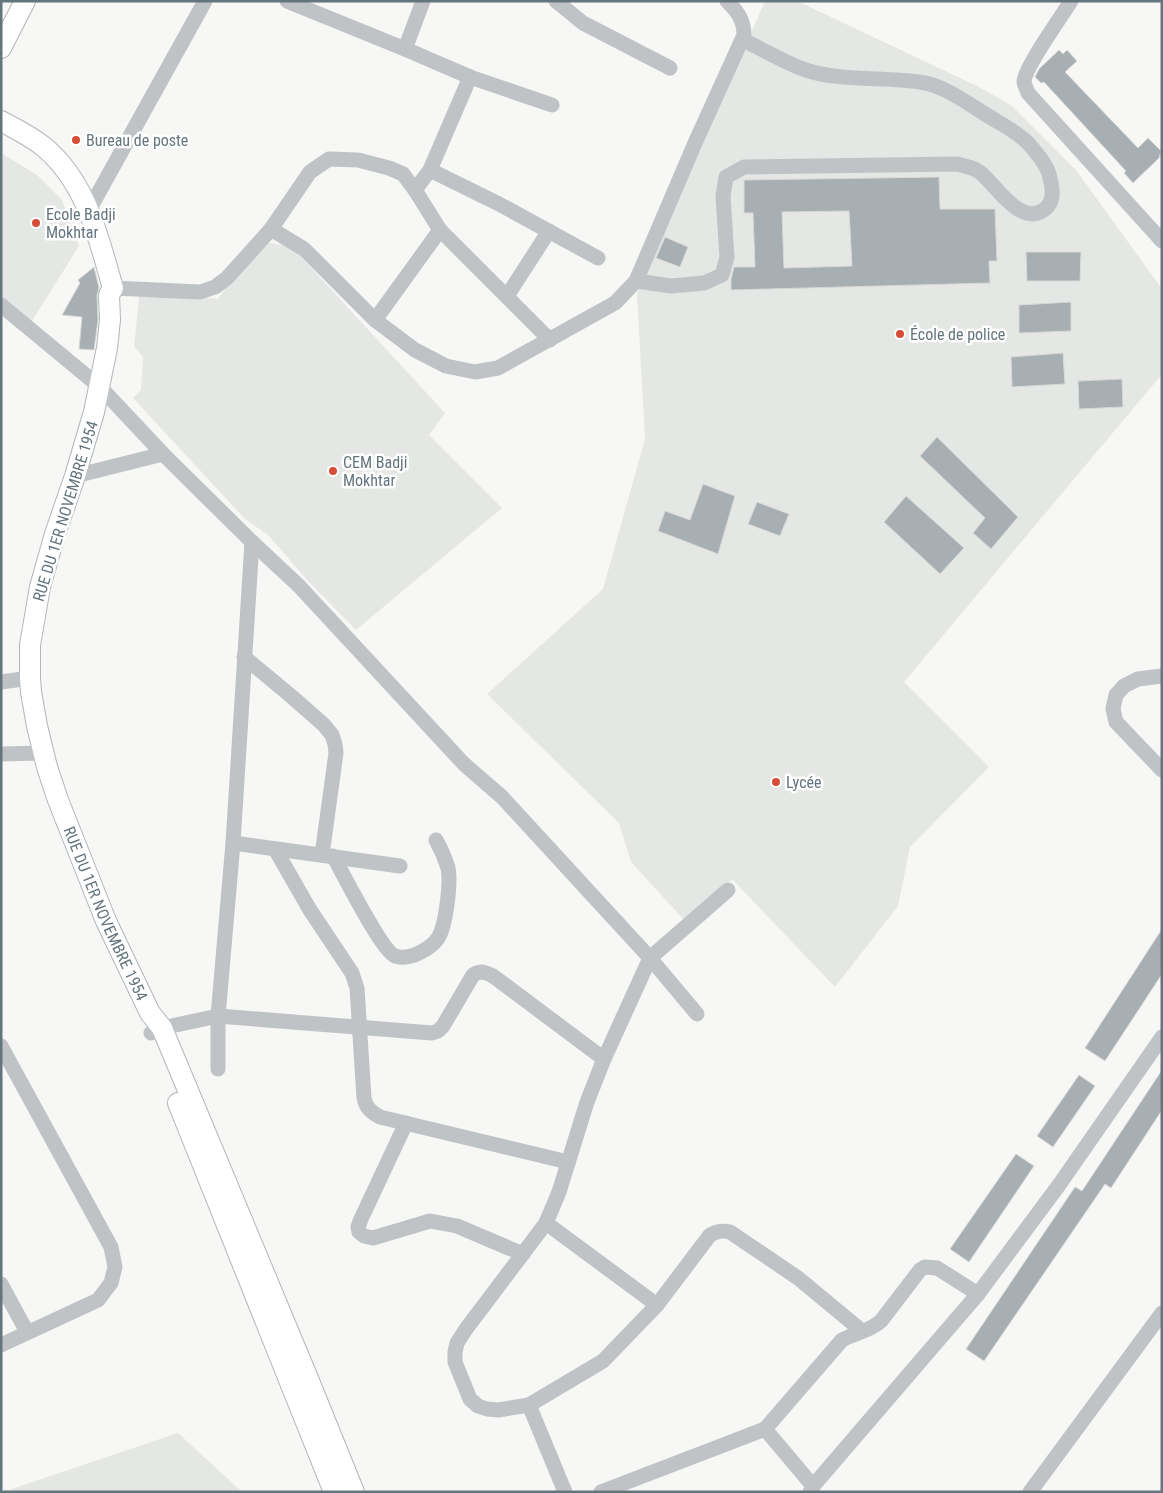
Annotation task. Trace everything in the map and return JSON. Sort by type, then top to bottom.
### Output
[{"type":"main road","points":[[1,48],[24,1]]},
{"type":"main road","name":"RUE DU 1ER NOVEMBRE 1954","points":[[1,121],[38,142],[52,154],[73,180],[89,210],[112,288],[109,295],[109,332],[100,387],[89,432],[55,534],[40,587],[31,638],[30,678],[32,699],[43,753],[54,791],[103,912],[155,1025]]},
{"type":"main road","points":[[155,1025],[204,1169],[334,1492]]},
{"type":"main road","points":[[155,1025],[307,1376],[354,1492]]},
{"type":"street","points":[[89,210],[205,1]]},
{"type":"street","points":[[286,1],[470,77],[552,105]]},
{"type":"street","points":[[405,49],[423,1]]},
{"type":"street","points":[[556,1],[583,23],[670,68]]},
{"type":"street","points":[[271,229],[304,249],[375,320],[415,350],[446,366],[475,372],[498,368],[614,302],[636,281],[695,143],[743,38],[744,28],[740,16],[726,1]]},
{"type":"street","points":[[1071,1],[1032,62],[1026,74],[1024,84],[1028,94],[1162,241]]},
{"type":"street","points":[[636,281],[671,286],[704,283],[722,275],[727,257],[722,196],[726,177],[744,167],[957,164],[981,172],[1008,202],[1021,211],[1033,214],[1044,211],[1051,203],[1053,191],[1048,171],[1037,154],[1026,142],[1010,129],[948,91],[921,82],[830,75],[809,71],[743,38]]},
{"type":"street","points":[[416,190],[430,170],[470,77]]},
{"type":"street","points":[[112,288],[200,292],[215,287],[227,278],[271,229],[310,172],[329,159],[358,160],[403,174],[416,190],[440,230],[550,340]]},
{"type":"street","points":[[430,170],[499,204],[598,258]]},
{"type":"street","points":[[375,320],[440,230]]},
{"type":"street","points":[[507,296],[549,231]]},
{"type":"street","points":[[1,305],[100,387],[163,454],[299,586],[464,764],[502,797],[650,958],[697,1014]]},
{"type":"street","points":[[75,476],[163,454]]},
{"type":"street","points":[[218,1069],[218,1016],[233,843],[252,542]]},
{"type":"street","points":[[244,657],[324,725],[332,735],[336,753],[327,855],[374,930],[387,949],[394,955],[403,957],[416,955],[438,939],[444,926],[448,898],[448,870],[442,850],[436,840]]},
{"type":"street","points":[[1162,676],[1138,679],[1124,686],[1116,695],[1113,709],[1116,722],[1162,770]]},
{"type":"street","points":[[1,682],[30,678]]},
{"type":"street","points":[[1,754],[43,753]]},
{"type":"street","points":[[233,843],[400,866]]},
{"type":"street","points":[[275,849],[310,910],[352,973],[357,988],[364,1098],[366,1106],[371,1112],[380,1117],[568,1162]]},
{"type":"street","points":[[728,890],[650,958],[604,1059],[587,1102],[559,1192],[546,1222],[457,1343],[455,1362],[470,1399],[478,1406],[498,1410],[529,1405],[603,1361],[657,1306],[710,1235],[723,1230],[730,1232],[798,1278],[862,1331]]},
{"type":"street","points":[[155,1025],[218,1016],[432,1033],[443,1026],[473,975],[478,972],[484,972],[493,976],[604,1059]]},
{"type":"street","points":[[765,1429],[812,1489],[978,1294],[1059,1186],[1162,1037]]},
{"type":"street","points":[[1,1046],[111,1247],[115,1267],[111,1283],[98,1300],[1,1345]]},
{"type":"street","points":[[406,1123],[361,1220],[358,1227],[359,1232],[364,1236],[373,1238],[430,1221],[444,1222],[523,1254]]},
{"type":"street","points":[[546,1222],[657,1306]]},
{"type":"street","points":[[605,1491],[765,1429],[842,1340],[874,1327],[881,1321],[920,1270],[925,1267],[937,1268],[978,1294]]},
{"type":"street","points":[[1,1284],[27,1332]]},
{"type":"street","points":[[1030,1492],[1162,1313]]},
{"type":"street","points":[[529,1405],[565,1492]]},
{"type":"shaded area","name":"École de police","points":[[765,1],[797,1],[977,86],[1011,105],[1076,170],[1162,289],[1162,374],[904,682],[989,767],[910,847],[898,906],[835,987],[732,879],[687,923],[631,862],[619,823],[487,694],[603,589],[645,439],[637,294]]},
{"type":"shaded area","name":"Ecole Badji Mokhtar","points":[[1,153],[37,175],[62,200],[79,246],[30,324],[1,301]]},
{"type":"shaded area","name":"CEM Badji Mokhtar","points":[[259,241],[292,247],[445,413],[429,435],[502,508],[356,630],[310,583],[268,535],[245,519],[133,398],[141,390],[143,357],[134,346],[140,290],[218,299]]},
{"type":"shaded area","points":[[178,1433],[242,1492],[3,1492]]},
{"type":"building","points":[[1059,50],[1063,54],[1067,50],[1077,61],[1065,72],[1138,148],[1148,138],[1161,151],[1159,158],[1133,183],[1124,173],[1126,171],[1044,82],[1041,83],[1035,77],[1039,69]]},
{"type":"building","points":[[939,177],[940,209],[995,209],[997,261],[989,261],[990,283],[731,290],[734,267],[755,267],[753,213],[744,213],[744,180]],"holes":[[[849,211],[852,266],[784,268],[782,212]]]},
{"type":"building","points":[[665,237],[688,247],[680,267],[656,258]]},
{"type":"building","points":[[1026,252],[1081,252],[1080,281],[1027,281]]},
{"type":"building","points":[[94,267],[99,288],[97,295],[98,320],[94,350],[79,349],[82,317],[62,315],[80,283],[78,280]]},
{"type":"building","points":[[1071,302],[1071,331],[1019,333],[1019,305]]},
{"type":"building","points":[[1063,353],[1065,384],[1012,387],[1011,357]]},
{"type":"building","points":[[1122,379],[1123,407],[1079,409],[1078,381]]},
{"type":"building","points":[[937,437],[1018,517],[991,549],[973,533],[985,518],[920,456]]},
{"type":"building","points":[[703,484],[735,496],[718,554],[658,531],[665,511],[690,520]]},
{"type":"building","points":[[906,496],[964,548],[940,574],[884,522]]},
{"type":"building","points":[[757,502],[789,514],[780,536],[748,524]]},
{"type":"building","points":[[1162,929],[1162,974],[1105,1061],[1085,1048]]},
{"type":"building","points":[[1162,1070],[1162,1110],[1111,1188],[1105,1184],[984,1361],[966,1349],[1075,1187],[1082,1191]]},
{"type":"building","points":[[1079,1075],[1095,1086],[1053,1147],[1037,1136]]},
{"type":"building","points":[[1016,1154],[1034,1166],[969,1262],[950,1249]]},
{"type":"place","name":"Bureau de poste","points":[[76,140]]},
{"type":"place","name":"Ecole Badji Mokhtar","points":[[36,223]]},
{"type":"place","name":"École de police","points":[[900,334]]},
{"type":"place","name":"CEM Badji Mokhtar","points":[[333,471]]},
{"type":"place","name":"Lycée","points":[[776,782]]}]
